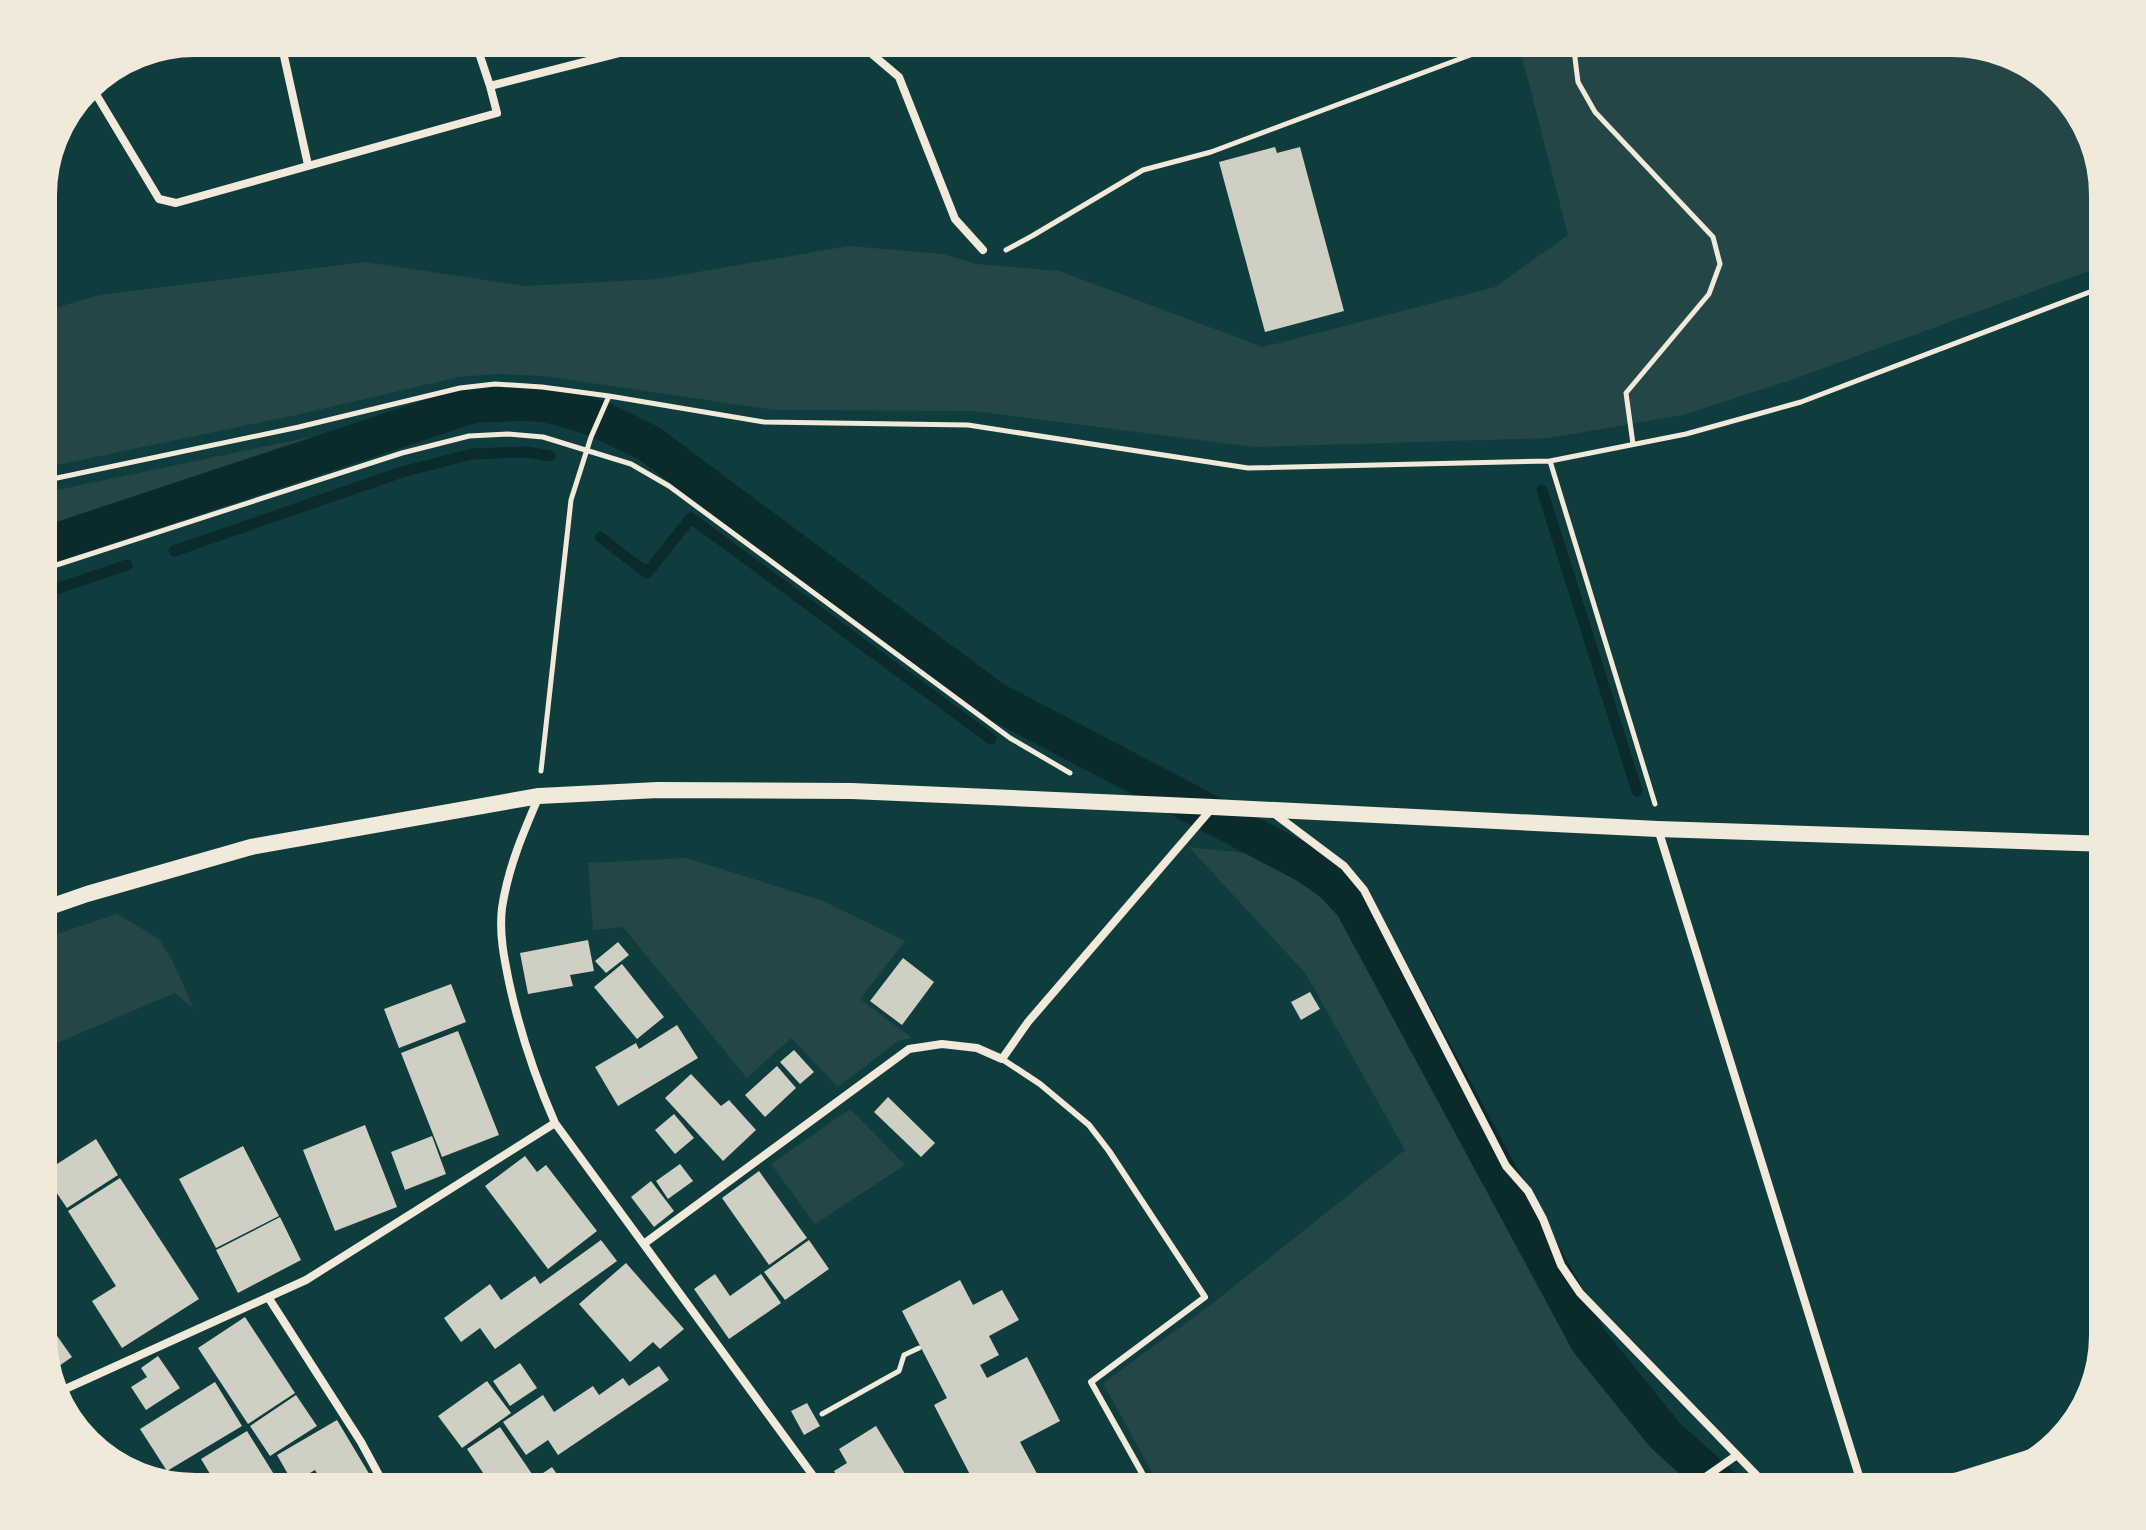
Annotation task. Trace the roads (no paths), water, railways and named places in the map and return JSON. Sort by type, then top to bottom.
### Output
[{"type":"main road","points":[[52,906],[251,847],[539,796],[658,790],[852,791],[1658,829],[2094,844]]},
{"type":"street","points":[[283,52],[308,165]]},
{"type":"street","points":[[95,93],[159,199],[176,203],[497,113],[479,52]]},
{"type":"street","points":[[490,86],[623,52]]},
{"type":"street","points":[[870,52],[899,77],[955,219],[983,250]]},
{"type":"street","points":[[539,796],[515,850],[502,909],[502,951],[519,1028],[538,1085],[555,1123],[815,1478]]},
{"type":"street","points":[[645,1243],[909,1049],[953,1045],[977,1048],[1002,1059],[1028,1022],[1213,807]]},
{"type":"street","points":[[1268,809],[1344,866],[1364,890],[1506,1166],[1528,1191],[1561,1265],[1580,1293],[1759,1478]]},
{"type":"street","points":[[1658,829],[1860,1478]]},
{"type":"street","points":[[63,1390],[306,1280],[555,1123]]},
{"type":"street","points":[[268,1297],[361,1442],[380,1478]]},
{"type":"street","points":[[1951,1478],[2033,1452]]},
{"type":"street","points":[[1704,1478],[1737,1455]]},
{"type":"lane","points":[[1002,1059],[1050,1092],[1089,1125],[1205,1297],[1091,1382],[1145,1478]]},
{"type":"waterway","points":[[52,543],[473,404],[525,402],[556,406],[592,417],[650,444],[993,700],[1308,865],[1332,882],[1353,904],[1589,1341],[1665,1435],[1713,1478]]},
{"type":"waterway","points":[[174,551],[402,472],[472,454],[527,452],[550,456]]},
{"type":"waterway","points":[[1542,490],[1637,791]]},
{"type":"waterway","points":[[600,537],[647,573],[691,518],[991,739]]},
{"type":"waterway","points":[[52,590],[127,565]]}]
